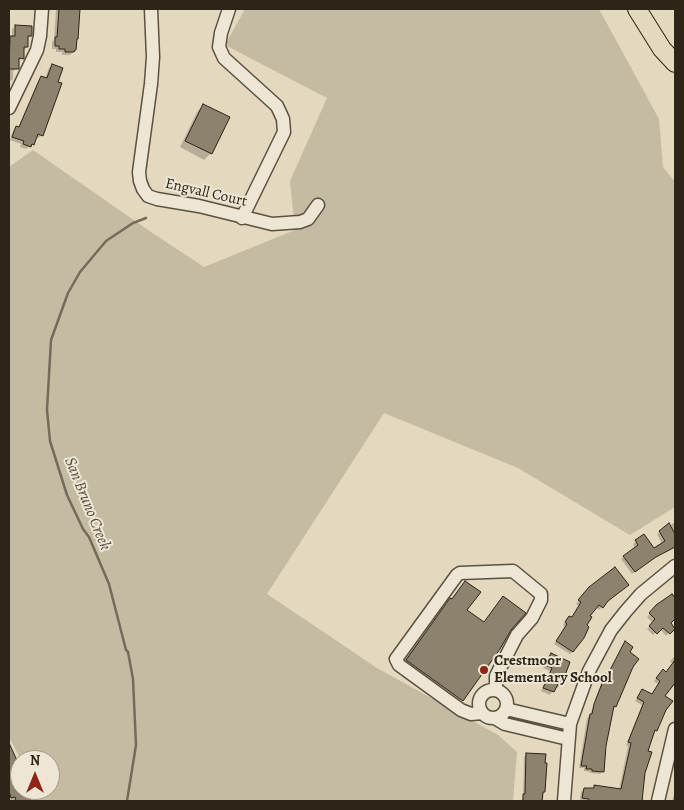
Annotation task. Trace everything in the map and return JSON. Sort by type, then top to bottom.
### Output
[{"type":"highway","points":[[637,9],[662,48],[675,62]]},
{"type":"highway","points":[[643,9],[675,62]]},
{"type":"street","points":[[9,108],[37,50],[42,9]]},
{"type":"street","name":"Engvall Court","points":[[151,9],[153,57],[139,172],[140,181],[148,196],[213,209],[242,218],[272,224],[300,222],[308,219],[318,205]]},
{"type":"street","points":[[229,9],[221,33],[219,47],[224,58],[277,106],[283,120],[284,132],[242,218]]},
{"type":"street","points":[[564,801],[570,724],[589,671],[611,630],[626,611],[641,594],[675,566]]},
{"type":"street","points":[[482,713],[471,714],[461,710],[399,665],[396,659],[460,573],[513,571],[542,594],[542,598],[530,620],[517,635],[496,676],[496,690]]},
{"type":"street","points":[[496,690],[505,697],[506,709],[502,715],[488,718],[482,713],[478,705],[480,697],[487,691],[496,690]]},
{"type":"street","points":[[506,709],[570,724]]},
{"type":"street","points":[[495,718],[505,724],[568,739]]},
{"type":"street","points":[[658,801],[675,730]]},
{"type":"shaded area","points":[[245,9],[599,9],[659,119],[663,167],[675,182],[675,507],[630,535],[518,468],[384,413],[267,594],[377,668],[498,735],[517,752],[513,801],[35,801],[60,800],[60,750],[16,750],[9,737],[9,167],[33,150],[204,267],[295,230],[290,181],[327,98],[225,45]]},
{"type":"building","points":[[59,9],[80,9],[78,39],[74,52],[65,52],[65,49],[59,49],[59,46],[55,46]]},
{"type":"building","points":[[15,25],[32,26],[32,36],[28,36],[28,47],[24,47],[24,59],[19,58],[19,69],[9,69],[10,36],[15,36]]},
{"type":"building","points":[[52,64],[63,68],[58,82],[62,83],[43,136],[38,134],[34,145],[32,144],[31,147],[23,144],[24,141],[12,137],[16,126],[19,127],[41,76],[47,78]]},
{"type":"building","points":[[203,104],[230,117],[212,154],[185,141]]},
{"type":"building","points":[[669,523],[675,534],[675,547],[656,557],[635,572],[623,556],[638,545],[635,540],[644,534],[654,548],[665,541],[659,531]]},
{"type":"building","points":[[615,567],[629,585],[608,601],[603,608],[599,605],[590,616],[592,617],[587,625],[589,627],[584,638],[573,652],[556,641],[567,624],[565,622],[569,616],[572,617],[581,602],[578,600],[589,587]]},
{"type":"building","points":[[465,581],[481,592],[467,610],[484,622],[503,596],[526,613],[511,630],[500,649],[463,701],[406,660],[450,598],[452,599]]},
{"type":"building","points":[[672,594],[675,598],[675,619],[671,623],[675,629],[670,634],[663,628],[657,634],[649,626],[655,619],[649,613],[656,605]]},
{"type":"building","points":[[625,641],[633,647],[630,652],[639,659],[633,667],[616,707],[614,706],[606,746],[604,772],[592,771],[592,769],[586,769],[587,766],[581,766],[590,714],[592,714],[607,671],[609,672]]},
{"type":"building","points":[[551,653],[570,662],[561,686],[558,684],[554,692],[543,688],[552,668],[545,665]]},
{"type":"building","points":[[675,660],[675,683],[665,696],[673,701],[666,710],[657,731],[655,730],[648,751],[652,752],[645,773],[642,801],[589,801],[589,799],[582,798],[584,788],[594,788],[594,785],[621,789],[631,743],[628,742],[644,702],[637,698],[642,689],[652,694],[660,681],[656,678],[663,669],[666,672]]},
{"type":"building","points":[[9,743],[12,750],[10,750],[10,794]]},
{"type":"building","points":[[526,753],[546,754],[545,792],[543,792],[542,801],[523,801],[523,794],[525,794]]},
{"type":"waterway","name":"San Bruno Creek","points":[[127,801],[136,745],[133,679],[128,652],[109,584],[89,537],[83,529],[67,495],[50,441],[47,410],[51,340],[68,293],[80,272],[106,241],[133,223],[146,218]]},
{"type":"place","name":"Crestmoor Elementary School","points":[[484,670]]}]
